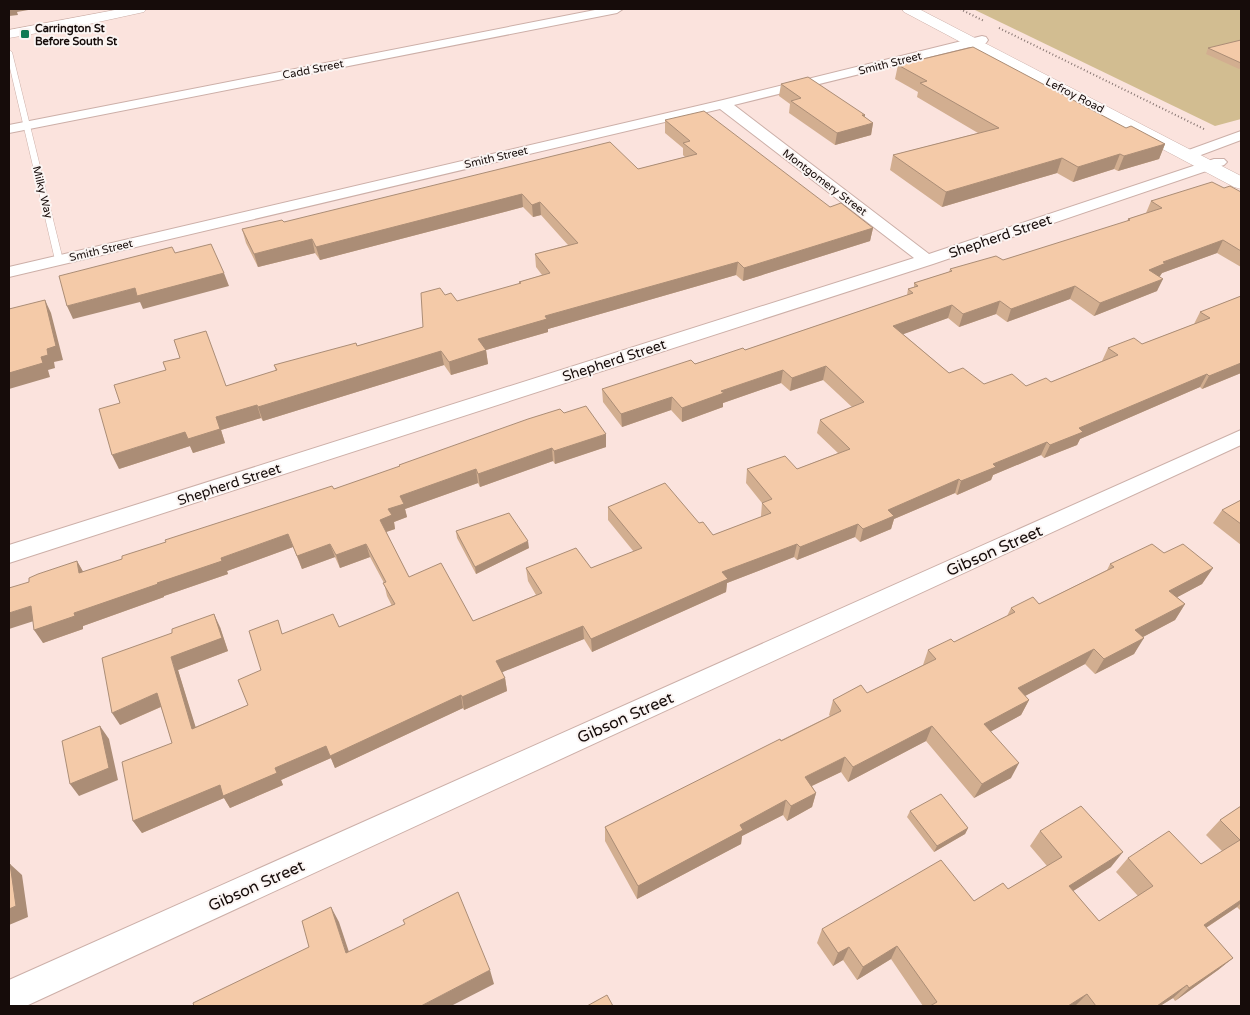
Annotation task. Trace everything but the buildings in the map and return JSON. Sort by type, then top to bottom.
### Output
[{"type":"street","points":[[9,27],[86,14],[137,9]]},
{"type":"street","points":[[9,34],[89,20],[137,9]]},
{"type":"street","name":"Cadd Street","points":[[9,129],[617,9]]},
{"type":"street","name":"Lefroy Road","points":[[909,9],[978,41]]},
{"type":"street","name":"Lefroy Road","points":[[921,9],[978,41],[1203,158],[1241,174]]},
{"type":"street","name":"Smith Street","points":[[9,272],[723,104],[978,41]]},
{"type":"street","name":"Montgomery Street","points":[[723,104],[927,260]]},
{"type":"street","name":"Shepherd Street","points":[[9,554],[927,260],[1203,158],[1225,140],[1241,135]]},
{"type":"street","name":"Lefroy Road","points":[[1203,158],[1241,183]]},
{"type":"street","name":"Gibson Street","points":[[9,997],[1241,437]]},
{"type":"lane","name":"Milky Way","points":[[9,52],[59,260]]},
{"type":"path","points":[[960,9],[986,22]]},
{"type":"path","points":[[995,26],[1225,140]]},
{"type":"shaded area","points":[[973,9],[1241,9],[1241,119],[1215,126]]},
{"type":"place","name":"Carrington St Before South St","points":[[25,34]]}]
